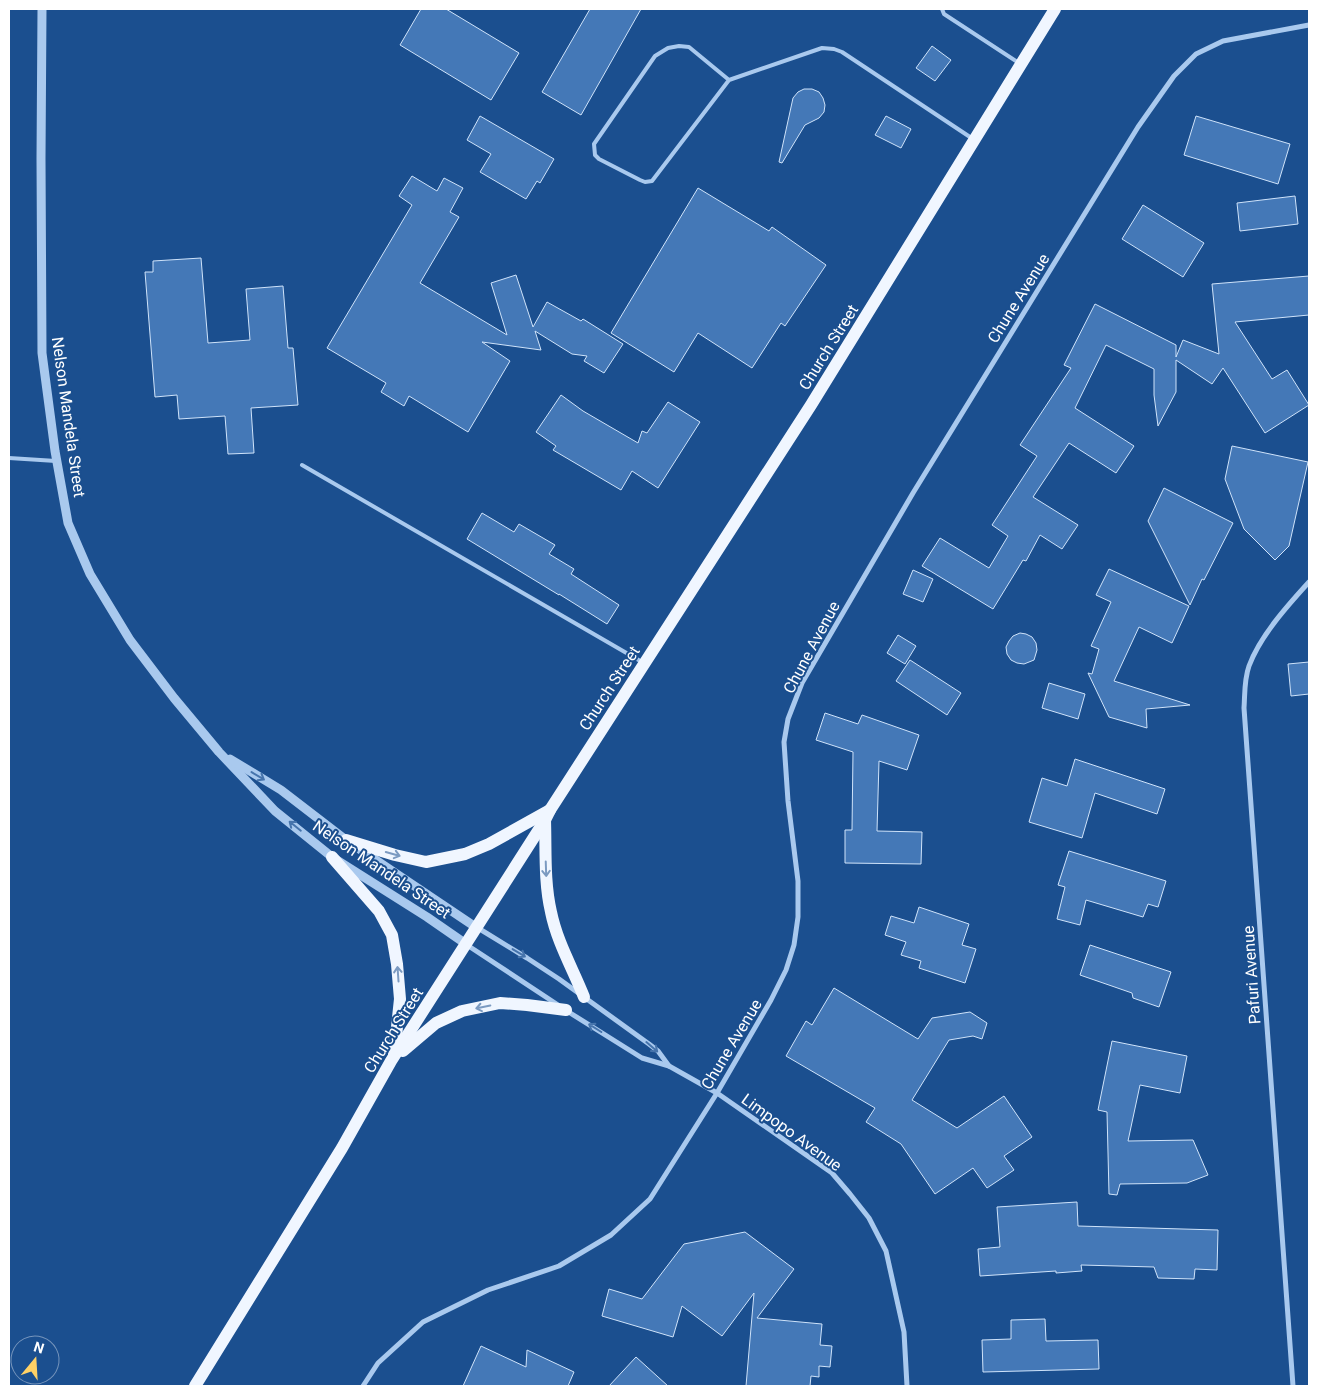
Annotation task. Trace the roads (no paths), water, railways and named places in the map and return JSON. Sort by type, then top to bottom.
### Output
[{"type":"main road","name":"Church Street","points":[[195,1386],[342,1148],[393,1059],[547,815],[811,405],[1054,9]]},
{"type":"main road","points":[[346,840],[426,862],[465,854],[547,815],[547,889],[551,913],[565,957],[584,997]]},
{"type":"main road","points":[[332,857],[379,911],[392,935],[400,999],[393,1059]]},
{"type":"main road","points":[[393,1059],[436,1023],[462,1011],[500,1003],[566,1010]]},
{"type":"street","name":"Nelson Mandela Street","points":[[42,9],[40,158],[42,354],[56,461],[68,523],[90,574],[130,640],[174,698],[219,752],[275,810],[332,857],[466,944]]},
{"type":"street","name":"Chune Avenue","points":[[363,1386],[378,1363],[424,1322],[488,1290],[559,1266],[611,1235],[650,1199],[717,1093],[771,1000],[786,970],[794,945],[798,917],[798,881],[788,801],[784,742],[788,719],[802,683],[924,476],[1138,127],[1174,76],[1196,54],[1223,41],[1309,25]]},
{"type":"street","name":"Pafuri Avenue","points":[[1293,1386],[1244,708],[1245,684],[1249,667],[1262,640],[1309,582]]},
{"type":"street","name":"Nelson Mandela Street","points":[[219,752],[281,790],[346,840],[477,928]]},
{"type":"street","name":"Limpopo Avenue","points":[[477,928],[527,958],[584,997],[658,1051],[669,1066]]},
{"type":"street","name":"Limpopo Avenue","points":[[466,944],[642,1058],[669,1066],[717,1093],[832,1173],[869,1218],[886,1251],[904,1332],[907,1386]]},
{"type":"lane","points":[[942,9],[944,14],[1021,64]]},
{"type":"lane","points":[[729,80],[689,47],[668,48],[655,56],[594,144],[595,155],[599,159],[640,180],[645,182],[652,181],[729,80],[822,48],[842,52],[975,140]]},
{"type":"lane","points":[[9,458],[56,461]]},
{"type":"lane","points":[[302,465],[644,664]]}]
